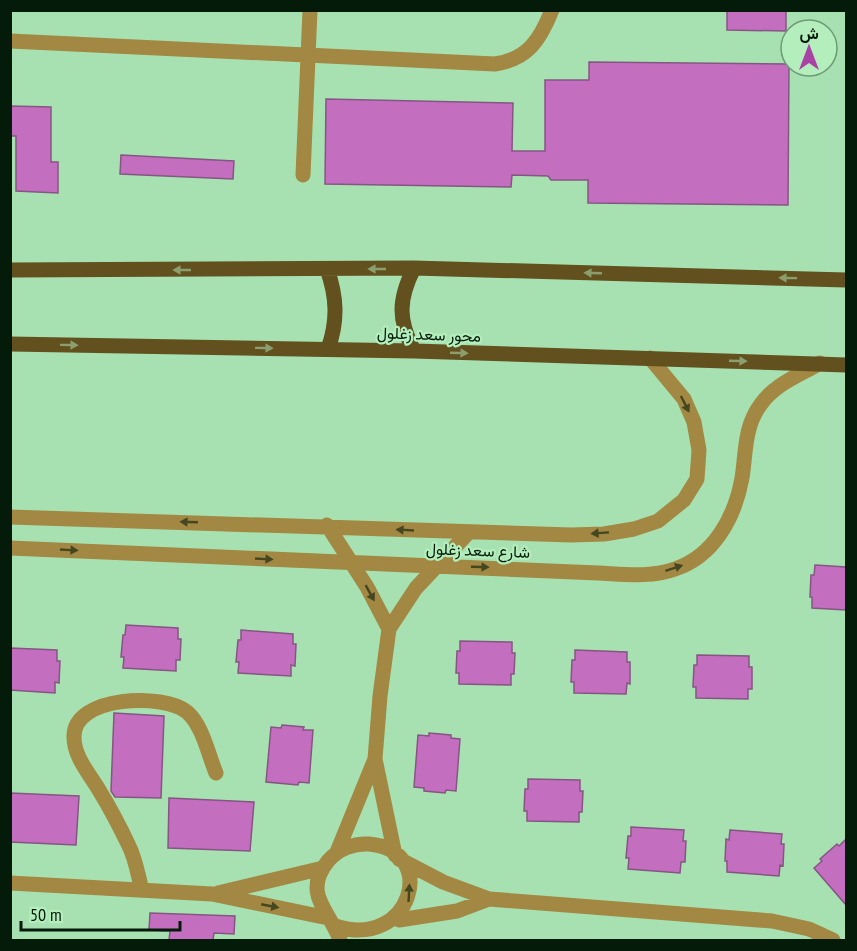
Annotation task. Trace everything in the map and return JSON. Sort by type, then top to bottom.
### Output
[{"type":"main road","points":[[414,268],[404,293],[402,319],[406,336],[414,351]]},
{"type":"main road","points":[[10,270],[414,268],[846,280]]},
{"type":"main road","points":[[327,269],[336,301],[336,317],[328,349]]},
{"type":"main road","name":"محور سعد زغلول","points":[[10,344],[414,351],[846,365]]},
{"type":"street","points":[[303,175],[310,10]]},
{"type":"street","points":[[10,41],[495,64],[510,62],[524,55],[535,44],[547,25],[552,10]]},
{"type":"street","name":"شارع سعد زغلول","points":[[10,517],[327,525],[469,532],[604,534],[634,529],[658,521],[684,500],[697,479],[699,450],[694,422],[684,399],[650,358]]},
{"type":"street","name":"شارع سعد زغلول","points":[[10,548],[633,574],[675,570],[711,547],[723,530],[734,507],[742,478],[748,431],[760,404],[782,384],[820,363]]},
{"type":"street","points":[[327,525],[371,594],[389,629]]},
{"type":"street","points":[[338,852],[375,759],[389,629],[406,601],[469,532]]},
{"type":"street","points":[[142,890],[130,849],[99,791],[78,758],[74,736],[75,725],[83,715],[107,704],[168,702],[186,711],[196,723],[216,773]]},
{"type":"street","points":[[375,759],[397,857],[405,868],[411,890],[410,900],[393,929]]},
{"type":"street","points":[[334,928],[319,899],[319,878],[323,868],[338,852],[360,844],[384,848],[443,882],[489,899],[772,921],[809,929],[833,940]]},
{"type":"street","points":[[212,894],[323,868]]},
{"type":"street","points":[[10,883],[212,894],[364,936],[379,934],[457,911],[489,899]]},
{"type":"building","points":[[727,10],[786,10],[786,18],[779,18],[779,31],[727,30]]},
{"type":"building","points":[[589,62],[779,64],[779,78],[789,78],[788,205],[588,203],[588,180],[551,180],[548,176],[512,175],[511,187],[325,184],[326,99],[513,103],[512,151],[545,151],[545,80],[589,80]]},
{"type":"building","points":[[10,106],[51,107],[51,162],[58,162],[58,193],[16,191],[16,136],[10,136]]},
{"type":"building","points":[[121,155],[234,161],[233,179],[120,174]]},
{"type":"building","points":[[815,565],[846,567],[846,610],[812,608],[811,575],[814,575]]},
{"type":"building","points":[[126,625],[178,628],[178,639],[181,639],[180,660],[176,660],[176,671],[123,668],[124,657],[121,657]]},
{"type":"building","points":[[241,630],[293,634],[293,644],[296,644],[295,666],[291,665],[291,676],[238,673],[239,662],[236,662]]},
{"type":"building","points":[[460,641],[512,642],[512,653],[515,653],[511,685],[459,684],[459,673],[456,673]]},
{"type":"building","points":[[10,648],[57,650],[57,661],[60,661],[59,683],[55,682],[55,693],[10,690]]},
{"type":"building","points":[[575,650],[627,652],[627,662],[630,662],[630,684],[627,683],[626,694],[574,693],[574,682],[571,682]]},
{"type":"building","points":[[697,655],[749,656],[749,667],[752,667],[752,689],[748,689],[748,699],[696,698],[696,687],[693,687]]},
{"type":"building","points":[[114,713],[164,716],[161,798],[115,797],[111,791]]},
{"type":"building","points":[[282,725],[313,730],[309,783],[299,782],[298,785],[266,782],[271,727],[281,728]]},
{"type":"building","points":[[429,733],[451,735],[451,738],[460,739],[456,791],[446,790],[445,793],[424,791],[424,788],[414,787],[418,735],[429,736]]},
{"type":"building","points":[[528,779],[580,780],[580,791],[583,791],[579,822],[527,821],[527,811],[524,811]]},
{"type":"building","points":[[10,793],[79,796],[76,845],[10,842]]},
{"type":"building","points":[[169,798],[254,802],[250,851],[168,848]]},
{"type":"building","points":[[631,827],[684,830],[685,862],[681,862],[680,873],[628,869],[629,858],[626,858]]},
{"type":"building","points":[[730,830],[782,834],[783,866],[780,865],[779,876],[727,872],[726,839],[729,840]]},
{"type":"building","points":[[846,839],[846,905],[814,868],[822,861],[820,859]]},
{"type":"building","points":[[150,913],[235,916],[234,934],[214,933],[213,940],[169,940],[170,931],[149,930]]}]
